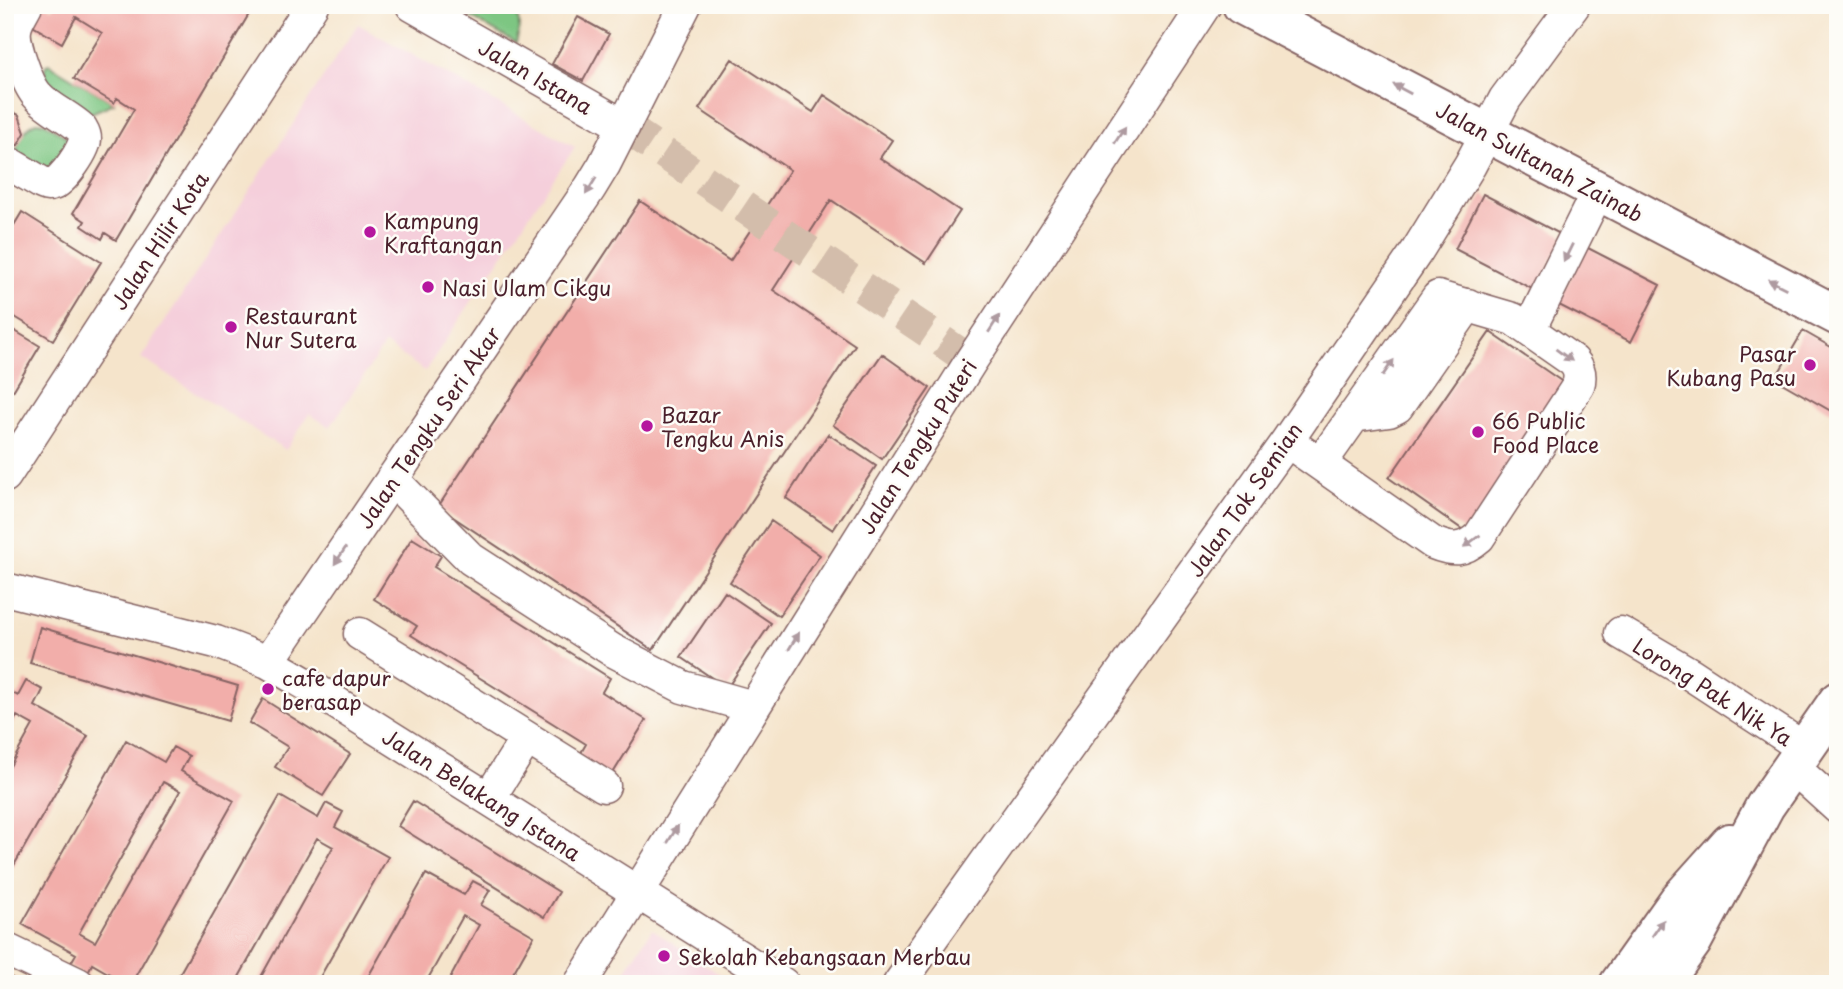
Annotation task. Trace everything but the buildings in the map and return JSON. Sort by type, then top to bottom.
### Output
[{"type":"main road","name":"Jalan Sultanah Zainab","points":[[1242,5],[1838,316]]},
{"type":"main road","points":[[1662,984],[1692,942],[1766,806],[1838,701]]},
{"type":"main road","points":[[1619,984],[1686,891],[1766,806]]},
{"type":"street","points":[[5,161],[42,183],[54,184],[64,176],[85,141],[81,128],[40,98],[29,82],[15,29],[26,5]]},
{"type":"street","name":"Jalan Hilir Kota","points":[[5,476],[312,5]]},
{"type":"street","name":"Jalan Istana","points":[[412,5],[624,126]]},
{"type":"street","name":"Jalan Tengku Seri Akar","points":[[268,662],[590,188],[685,5]]},
{"type":"street","name":"Jalan Tengku Puteri","points":[[580,984],[971,361],[1205,5]]},
{"type":"street","name":"Jalan Tok Semian","points":[[899,984],[1287,440],[1417,250],[1471,164],[1506,99],[1574,5]]},
{"type":"street","points":[[1529,330],[1598,191]]},
{"type":"street","points":[[1287,440],[1320,464],[1433,543],[1458,549],[1469,546],[1479,537],[1578,386],[1580,373],[1577,366],[1513,319],[1438,297],[1320,464]]},
{"type":"street","points":[[392,479],[471,559],[612,650],[683,687],[753,707]]},
{"type":"street","name":"Jalan Belakang Istana","points":[[5,589],[216,642],[268,662],[783,984]]},
{"type":"street","name":"Lorong Pak Nik Ya","points":[[1621,633],[1689,673],[1799,758],[1838,808]]},
{"type":"street","points":[[360,634],[604,786]]},
{"type":"street","points":[[489,799],[527,738]]},
{"type":"street","points":[[5,950],[78,984]]},
{"type":"shaded area","name":"Kampung Kraftangan","points":[[358,24],[575,147],[425,371],[385,344],[330,427],[309,414],[286,450],[141,358]]},
{"type":"shaded area","name":"Sekolah Kebangsaan Merbau","points":[[652,929],[734,984],[617,984]]},
{"type":"green space","points":[[449,5],[512,5],[519,23],[516,43]]},
{"type":"green space","points":[[49,64],[114,103],[89,114],[52,88],[45,73],[46,65]]},
{"type":"green space","points":[[36,122],[45,123],[69,141],[51,172],[16,152],[23,135]]},
{"type":"tunnel","points":[[624,126],[971,361]]},
{"type":"place","name":"Kampung Kraftangan","points":[[370,232]]},
{"type":"place","name":"Nasi Ulam Cikgu","points":[[428,287]]},
{"type":"place","name":"Restaurant Nur Sutera","points":[[231,327]]},
{"type":"place","name":"Pasar Kubang Pasu","points":[[1810,365]]},
{"type":"place","name":"Bazar Tengku Anis","points":[[647,426]]},
{"type":"place","name":"66 Public Food Place","points":[[1478,432]]},
{"type":"place","name":"cafe dapur berasap","points":[[268,689]]},
{"type":"place","name":"Sekolah Kebangsaan Merbau","points":[[664,956]]}]
